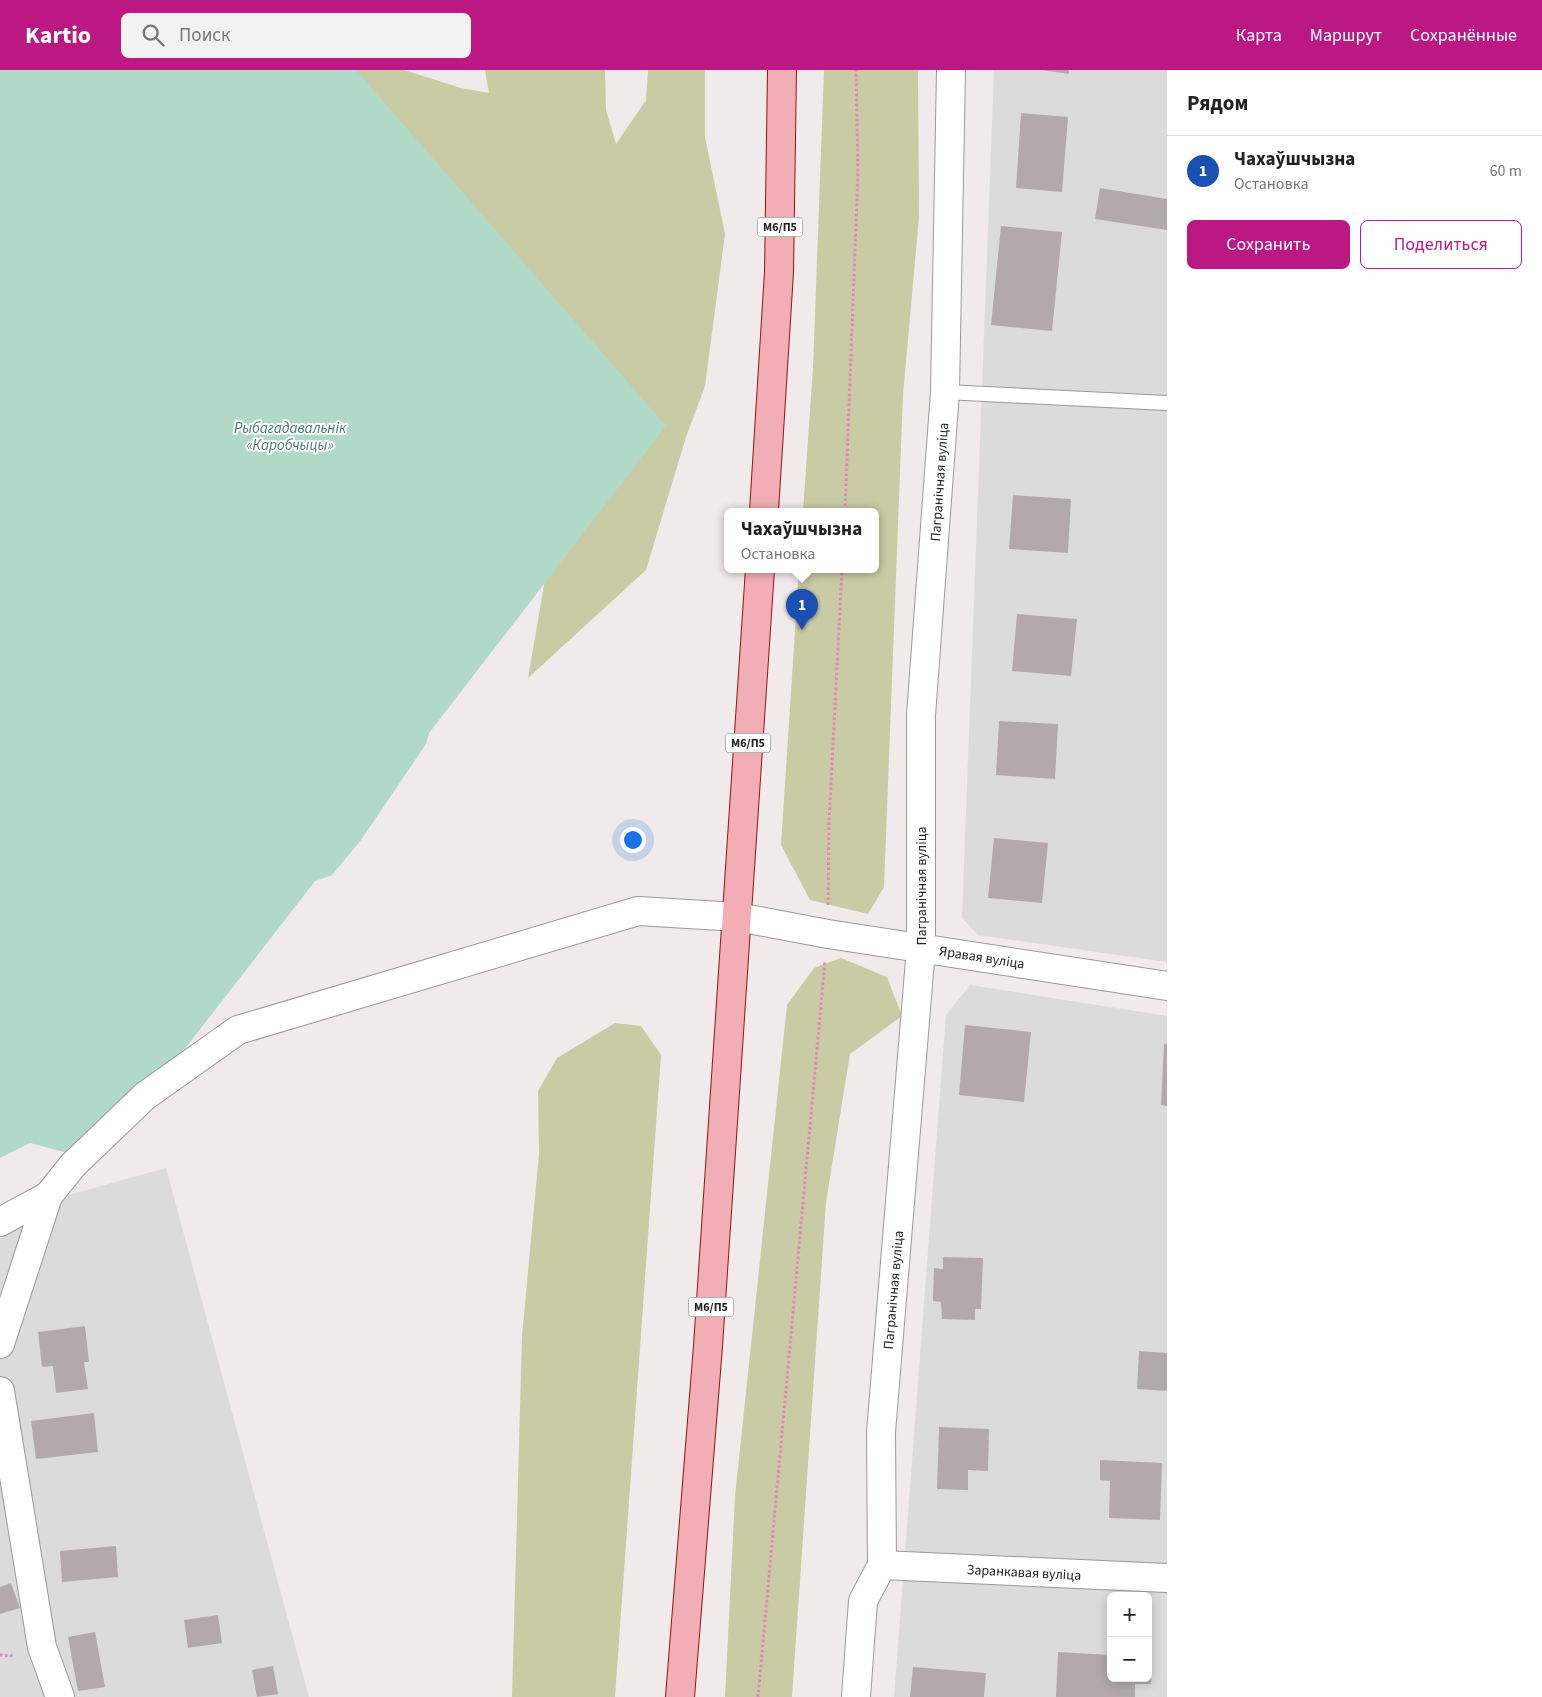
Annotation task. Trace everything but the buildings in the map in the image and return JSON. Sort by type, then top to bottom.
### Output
[{"type":"main road","name":"М6/П5","points":[[764,508],[779,272],[782,70]]},
{"type":"main road","name":"М6/П5","points":[[680,1697],[705,1384],[760,573]]},
{"type":"street","name":"Пагранічная вуліца","points":[[856,1697],[863,1601],[882,1565],[882,1432],[921,948],[922,716],[945,392],[951,70]]},
{"type":"street","name":"Яравая вуліца","points":[[48,1196],[73,1165],[145,1096],[238,1030],[638,911],[738,917],[828,934],[1167,986]]},
{"type":"street","points":[[0,1222],[48,1196]]},
{"type":"street","points":[[0,1344],[48,1196]]},
{"type":"street","points":[[0,1391],[42,1647],[60,1697]]},
{"type":"street","name":"Заранкавая вуліца","points":[[882,1565],[1167,1578]]},
{"type":"lane","points":[[945,392],[1167,403]]},
{"type":"path","points":[[845,508],[858,172],[856,70]]},
{"type":"path","points":[[758,1697],[828,934],[829,823],[842,573]]},
{"type":"shaded area","points":[[125,70],[404,70],[461,88],[489,93],[485,70],[605,70],[606,110],[616,144],[646,100],[648,70],[705,70],[705,137],[725,234],[705,386],[686,437],[646,570],[528,678],[553,533]]},
{"type":"shaded area","points":[[824,70],[918,70],[919,217],[903,395],[884,887],[868,914],[810,900],[781,845],[799,573],[879,573],[879,508],[803,508],[813,368]]},
{"type":"shaded area","points":[[994,70],[1167,70],[1167,962],[978,935],[962,918]]},
{"type":"shaded area","points":[[841,958],[887,977],[902,1016],[850,1054],[826,1202],[792,1697],[725,1697],[735,1496],[787,1005],[814,968]]},
{"type":"shaded area","points":[[970,985],[1167,1016],[1167,1697],[894,1697],[946,1015]]},
{"type":"shaded area","points":[[615,1023],[641,1026],[661,1055],[615,1697],[512,1697],[522,1336],[539,1154],[538,1091],[557,1058]]},
{"type":"shaded area","points":[[166,1168],[309,1697],[0,1697],[0,1214]]},
{"type":"water","name":"Рыбагадавальнік «Каробчыцы»","points":[[0,70],[356,70],[666,426],[429,733],[426,744],[361,840],[332,875],[315,881],[98,1161],[30,1143],[0,1158]]},
{"type":"place","name":"Чахаўшчызна","points":[[802,630]]}]
